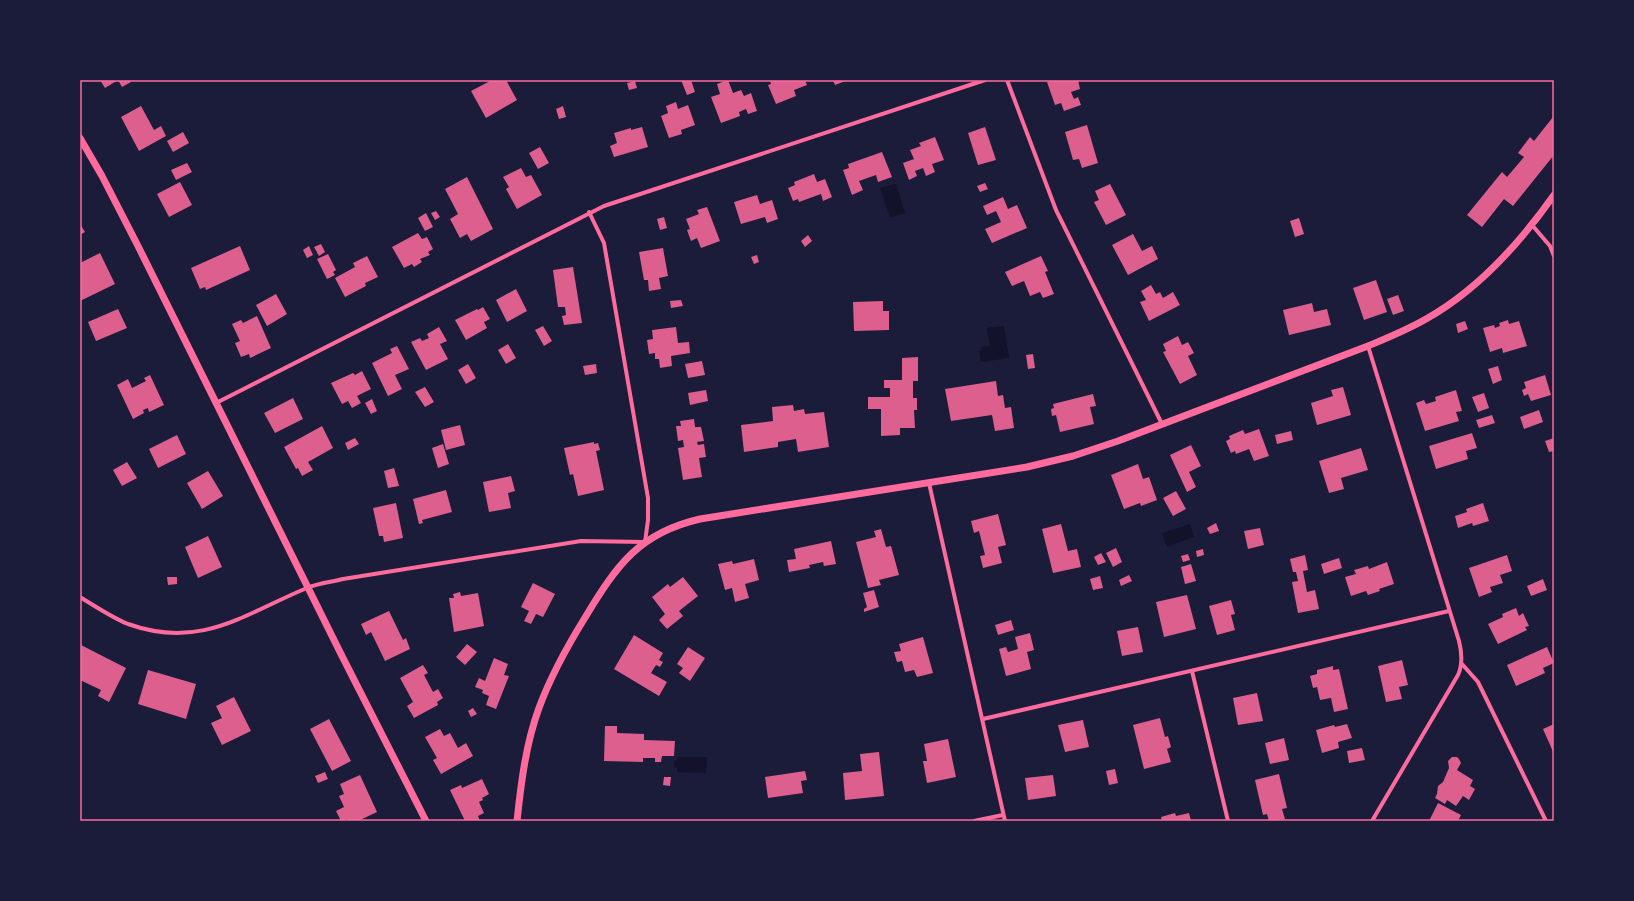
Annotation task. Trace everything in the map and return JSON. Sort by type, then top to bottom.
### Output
[{"type":"street","points":[[216,403],[589,212],[619,200],[985,80]]},
{"type":"street","points":[[1007,80],[1056,210],[1162,424]]},
{"type":"street","points":[[80,138],[102,176],[138,246],[342,656],[426,821]]},
{"type":"street","points":[[517,821],[530,738],[539,709],[551,679],[569,644],[608,582],[627,557],[644,542],[669,528],[700,519],[929,483],[1056,461],[1104,446],[1368,346],[1410,327],[1450,303],[1484,276],[1532,225],[1554,196]]},
{"type":"street","points":[[589,212],[604,243],[648,498],[649,515],[644,542]]},
{"type":"street","points":[[1532,225],[1550,246],[1554,256]]},
{"type":"street","points":[[1368,346],[1460,646],[1462,664],[1458,675],[1372,821]]},
{"type":"street","points":[[929,483],[1005,821]]},
{"type":"street","points":[[80,597],[109,614],[136,626],[165,632],[204,631],[224,626],[309,587],[389,571],[575,542],[596,540],[644,542]]},
{"type":"street","points":[[983,719],[1449,611]]},
{"type":"street","points":[[1462,664],[1478,682],[1546,821]]},
{"type":"street","points":[[1192,671],[1228,821]]},
{"type":"street","points":[[974,821],[1003,814]]},
{"type":"shaded area","points":[[896,184],[905,213],[890,218],[880,188]]},
{"type":"shaded area","points":[[1004,326],[1009,358],[981,362],[979,351],[981,351],[981,347],[990,346],[987,328]]},
{"type":"shaded area","points":[[1190,524],[1194,537],[1167,547],[1162,533]]},
{"type":"shaded area","points":[[677,757],[707,757],[706,773],[677,772],[677,768],[674,767],[674,761],[677,760]]},
{"type":"building","points":[[100,80],[118,80],[105,88]]},
{"type":"building","points":[[118,80],[130,80],[131,82],[122,87]]},
{"type":"building","points":[[492,80],[506,80],[517,100],[486,118],[471,91]]},
{"type":"building","points":[[681,80],[691,80],[695,92],[687,95]]},
{"type":"building","points":[[728,80],[733,93],[741,90],[744,96],[751,93],[757,111],[748,114],[746,109],[739,112],[740,116],[721,123],[711,97],[720,94],[717,84]]},
{"type":"building","points":[[770,80],[805,80],[807,85],[794,90],[796,96],[776,104],[768,85],[771,84]]},
{"type":"building","points":[[833,80],[848,80],[835,85]]},
{"type":"building","points":[[1054,80],[1078,80],[1080,89],[1071,92],[1074,99],[1078,97],[1081,105],[1064,111],[1061,103],[1055,105],[1047,82]]},
{"type":"building","points":[[635,81],[637,88],[629,90],[627,83]]},
{"type":"building","points":[[676,102],[678,109],[688,105],[695,125],[681,130],[682,134],[669,138],[661,116],[668,113],[666,106]]},
{"type":"building","points":[[141,106],[154,130],[161,126],[166,136],[139,151],[121,117]]},
{"type":"building","points":[[563,106],[566,117],[559,119],[556,109]]},
{"type":"building","points":[[1553,117],[1554,155],[1513,206],[1504,199],[1482,227],[1467,215],[1502,172],[1507,177],[1524,157],[1518,153],[1530,137],[1534,141]]},
{"type":"building","points":[[1087,125],[1098,163],[1082,168],[1079,159],[1073,160],[1065,132]]},
{"type":"building","points":[[642,127],[648,147],[614,157],[610,146],[617,143],[614,133],[631,128],[631,130]]},
{"type":"building","points":[[985,127],[996,160],[978,165],[968,133]]},
{"type":"building","points":[[183,132],[189,143],[173,152],[167,141]]},
{"type":"building","points":[[935,137],[944,160],[932,164],[935,172],[926,176],[923,168],[915,171],[917,176],[909,180],[903,163],[914,159],[910,150],[921,146],[919,143]]},
{"type":"building","points":[[540,147],[549,163],[538,169],[529,153]]},
{"type":"building","points":[[882,152],[892,177],[878,182],[876,175],[859,181],[863,190],[852,195],[843,170],[849,168],[848,164]]},
{"type":"building","points":[[187,163],[192,172],[176,180],[171,170]]},
{"type":"building","points":[[521,168],[526,177],[531,175],[542,195],[517,209],[506,189],[509,187],[503,177]]},
{"type":"building","points":[[814,174],[817,182],[825,179],[832,197],[823,201],[821,194],[799,202],[798,199],[793,201],[788,188],[795,185],[794,182]]},
{"type":"building","points":[[467,177],[493,229],[471,241],[467,234],[460,238],[450,219],[458,214],[445,189]]},
{"type":"building","points":[[180,182],[192,205],[169,217],[157,194]]},
{"type":"building","points":[[985,183],[988,189],[980,192],[977,186]]},
{"type":"building","points":[[1110,184],[1126,215],[1106,225],[1094,202],[1099,200],[1095,191]]},
{"type":"building","points":[[757,195],[760,204],[772,200],[778,219],[767,223],[765,217],[741,224],[734,202]]},
{"type":"building","points":[[1003,197],[1008,209],[1017,205],[1027,228],[992,243],[985,229],[1001,222],[996,211],[987,215],[983,206]]},
{"type":"building","points":[[707,207],[720,241],[701,248],[697,238],[691,241],[687,230],[690,229],[686,219],[699,214],[697,210]]},
{"type":"building","points":[[436,211],[440,217],[435,220],[431,213]]},
{"type":"building","points":[[426,213],[433,227],[425,231],[418,218]]},
{"type":"building","points":[[664,217],[667,228],[660,230],[657,219]]},
{"type":"building","points":[[1299,218],[1304,234],[1295,237],[1290,221]]},
{"type":"building","points":[[80,224],[85,232],[80,235]]},
{"type":"building","points":[[418,233],[422,239],[427,237],[433,249],[428,252],[430,255],[420,259],[422,262],[414,267],[412,264],[404,268],[392,247]]},
{"type":"building","points":[[1133,234],[1142,251],[1152,246],[1158,259],[1128,275],[1112,245]]},
{"type":"building","points":[[808,235],[812,241],[805,247],[801,241]]},
{"type":"building","points":[[321,244],[325,252],[319,256],[314,247]]},
{"type":"building","points":[[240,246],[250,270],[206,290],[205,287],[200,289],[191,268]]},
{"type":"building","points":[[309,246],[313,255],[307,258],[303,250]]},
{"type":"building","points":[[663,248],[668,276],[659,278],[661,289],[649,291],[648,280],[644,280],[639,252]]},
{"type":"building","points":[[100,253],[115,284],[80,301],[80,263]]},
{"type":"building","points":[[328,254],[336,270],[333,272],[335,275],[327,279],[317,259]]},
{"type":"building","points":[[757,255],[759,262],[754,264],[751,257]]},
{"type":"building","points":[[367,256],[378,277],[365,283],[366,286],[345,297],[335,278],[355,267],[353,263]]},
{"type":"building","points":[[1041,256],[1048,271],[1045,272],[1054,294],[1043,298],[1040,292],[1030,296],[1024,281],[1012,286],[1005,272]]},
{"type":"building","points":[[573,267],[582,323],[564,325],[562,316],[566,315],[565,307],[558,307],[553,270]]},
{"type":"building","points":[[1376,280],[1387,312],[1364,320],[1353,288]]},
{"type":"building","points":[[1151,285],[1156,294],[1160,292],[1163,298],[1173,292],[1180,305],[1149,321],[1140,302],[1146,300],[1141,291]]},
{"type":"building","points":[[516,289],[527,311],[507,322],[496,300]]},
{"type":"building","points":[[276,294],[287,314],[267,326],[256,305]]},
{"type":"building","points":[[1398,295],[1404,311],[1393,315],[1387,299]]},
{"type":"building","points":[[681,300],[683,306],[671,308],[670,301]]},
{"type":"building","points":[[883,301],[883,311],[889,311],[889,330],[854,331],[853,302]]},
{"type":"building","points":[[1312,303],[1314,312],[1327,309],[1331,325],[1289,335],[1283,310]]},
{"type":"building","points":[[483,307],[490,319],[484,322],[487,328],[466,340],[455,320]]},
{"type":"building","points":[[118,309],[127,328],[96,341],[88,322]]},
{"type":"building","points":[[257,316],[271,348],[250,358],[249,354],[241,357],[235,343],[240,341],[232,324],[241,320],[243,323]]},
{"type":"building","points":[[1508,320],[1509,324],[1519,321],[1527,346],[1503,353],[1502,348],[1490,352],[1483,328],[1494,325],[1495,328],[1500,326],[1499,323]]},
{"type":"building","points":[[1465,321],[1468,329],[1458,333],[1456,324]]},
{"type":"building","points":[[543,326],[552,341],[544,346],[535,330]]},
{"type":"building","points":[[439,327],[447,341],[440,344],[448,359],[426,370],[411,342],[420,338],[422,341],[429,338],[427,334]]},
{"type":"building","points":[[676,327],[678,343],[689,342],[690,353],[671,356],[672,366],[660,368],[659,359],[655,359],[655,353],[649,354],[647,340],[653,339],[652,330]]},
{"type":"building","points":[[1178,336],[1182,345],[1188,342],[1194,353],[1188,356],[1197,375],[1180,384],[1163,352],[1166,351],[1163,344]]},
{"type":"building","points":[[508,344],[516,358],[506,364],[498,350]]},
{"type":"building","points":[[397,346],[409,369],[395,375],[402,389],[388,396],[372,363],[392,353],[390,349]]},
{"type":"building","points":[[1033,354],[1035,368],[1028,369],[1026,355]]},
{"type":"building","points":[[918,357],[918,381],[913,381],[913,398],[917,398],[917,410],[914,410],[915,428],[900,428],[900,435],[881,436],[881,409],[868,409],[868,397],[890,397],[890,388],[884,388],[884,380],[902,380],[902,358]]},
{"type":"building","points":[[702,361],[705,375],[688,378],[685,364]]},
{"type":"building","points":[[468,364],[476,378],[466,384],[458,370]]},
{"type":"building","points":[[596,364],[597,373],[585,375],[583,366]]},
{"type":"building","points":[[1498,366],[1502,380],[1493,384],[1488,369]]},
{"type":"building","points":[[362,371],[371,389],[357,396],[361,403],[352,408],[348,401],[342,404],[331,383],[353,373],[355,375]]},
{"type":"building","points":[[150,375],[164,405],[149,412],[148,408],[143,410],[144,413],[133,419],[117,385],[128,379],[132,388],[146,381],[144,378]]},
{"type":"building","points":[[1545,375],[1551,395],[1531,401],[1528,394],[1524,396],[1522,390],[1526,388],[1524,382]]},
{"type":"building","points":[[996,381],[998,396],[1003,395],[1005,408],[1011,407],[1014,428],[995,431],[992,415],[951,421],[945,389]]},
{"type":"building","points":[[425,387],[434,402],[425,407],[415,392]]},
{"type":"building","points":[[1343,387],[1351,415],[1317,425],[1311,403],[1333,396],[1331,390]]},
{"type":"building","points":[[706,390],[708,401],[690,405],[688,393]]},
{"type":"building","points":[[1456,390],[1462,411],[1456,412],[1459,421],[1425,431],[1416,403],[1424,400],[1426,404],[1436,401],[1435,397]]},
{"type":"building","points":[[1484,393],[1489,408],[1478,412],[1472,397]]},
{"type":"building","points":[[1093,394],[1096,406],[1090,407],[1094,424],[1060,432],[1056,415],[1052,416],[1051,409],[1054,408],[1053,404]]},
{"type":"building","points":[[293,398],[303,419],[275,433],[264,413]]},
{"type":"building","points":[[372,399],[377,411],[371,414],[365,403]]},
{"type":"building","points":[[793,405],[794,411],[804,409],[805,414],[824,412],[829,447],[798,452],[796,439],[778,442],[778,447],[744,452],[741,425],[773,421],[772,407]]},
{"type":"building","points":[[1539,410],[1543,422],[1524,429],[1520,417]]},
{"type":"building","points":[[1492,415],[1495,423],[1479,428],[1476,420]]},
{"type":"building","points":[[694,419],[695,427],[701,427],[704,441],[697,442],[698,445],[704,444],[706,457],[699,458],[702,477],[683,480],[678,448],[684,447],[683,440],[678,441],[676,426],[681,426],[680,421]]},
{"type":"building","points":[[460,425],[465,445],[446,450],[441,430]]},
{"type":"building","points":[[322,426],[333,448],[308,462],[313,470],[302,476],[298,468],[296,469],[284,447]]},
{"type":"building","points":[[1259,429],[1269,456],[1254,461],[1249,449],[1236,454],[1235,451],[1231,453],[1226,441],[1230,439],[1229,436],[1243,430],[1245,434]]},
{"type":"building","points":[[1291,431],[1293,440],[1277,444],[1275,435]]},
{"type":"building","points":[[1472,433],[1477,448],[1466,451],[1468,459],[1436,469],[1429,446]]},
{"type":"building","points":[[177,435],[186,454],[158,468],[149,449]]},
{"type":"building","points":[[355,438],[359,444],[348,450],[345,443]]},
{"type":"building","points":[[1554,438],[1554,451],[1549,452],[1545,441]]},
{"type":"building","points":[[594,442],[594,444],[598,443],[600,450],[596,451],[604,490],[578,496],[573,474],[570,475],[564,448]]},
{"type":"building","points":[[443,444],[449,464],[438,468],[432,448]]},
{"type":"building","points":[[1191,445],[1201,466],[1189,472],[1196,487],[1187,492],[1170,455]]},
{"type":"building","points":[[1361,448],[1368,470],[1341,478],[1344,489],[1329,493],[1319,461]]},
{"type":"building","points":[[127,462],[137,478],[122,486],[113,470]]},
{"type":"building","points":[[1138,464],[1143,479],[1149,477],[1157,500],[1141,506],[1140,503],[1124,509],[1111,475]]},
{"type":"building","points":[[394,468],[399,486],[388,488],[384,471]]},
{"type":"building","points":[[208,471],[223,496],[202,509],[187,483]]},
{"type":"building","points":[[511,476],[515,491],[508,493],[511,508],[489,512],[483,482]]},
{"type":"building","points":[[446,490],[452,512],[422,520],[423,523],[419,524],[413,499]]},
{"type":"building","points":[[1176,491],[1186,509],[1173,516],[1163,498]]},
{"type":"building","points":[[396,503],[403,538],[384,542],[383,536],[379,536],[373,508]]},
{"type":"building","points":[[1483,503],[1489,521],[1473,526],[1472,523],[1458,528],[1455,516],[1467,512],[1466,509]]},
{"type":"building","points":[[998,514],[1006,545],[998,547],[1002,563],[983,568],[980,556],[985,555],[979,531],[974,533],[971,521]]},
{"type":"building","points":[[1216,523],[1219,531],[1210,534],[1207,528]]},
{"type":"building","points":[[1061,524],[1068,551],[1077,549],[1081,567],[1053,573],[1042,529]]},
{"type":"building","points":[[1260,528],[1264,545],[1248,549],[1244,531]]},
{"type":"building","points":[[881,529],[886,547],[891,546],[899,575],[879,580],[881,585],[868,588],[856,542],[876,537],[874,531]]},
{"type":"building","points":[[208,536],[222,567],[198,578],[185,547]]},
{"type":"building","points":[[831,541],[836,564],[824,566],[823,562],[809,565],[810,568],[789,572],[787,560],[796,559],[794,549]]},
{"type":"building","points":[[1116,548],[1122,562],[1113,567],[1106,553]]},
{"type":"building","points":[[1203,549],[1204,555],[1197,557],[1196,551]]},
{"type":"building","points":[[1101,553],[1106,562],[1098,565],[1094,557]]},
{"type":"building","points":[[1188,554],[1190,560],[1183,562],[1181,556]]},
{"type":"building","points":[[1305,555],[1308,570],[1303,571],[1307,592],[1315,590],[1319,609],[1298,613],[1292,582],[1298,581],[1296,572],[1293,572],[1290,559]]},
{"type":"building","points":[[1507,555],[1512,571],[1500,575],[1503,583],[1490,587],[1492,592],[1479,597],[1469,568]]},
{"type":"building","points":[[1339,558],[1342,568],[1324,574],[1321,564]]},
{"type":"building","points":[[754,559],[759,580],[745,584],[749,598],[735,602],[732,588],[725,590],[718,564],[732,561],[733,564]]},
{"type":"building","points":[[1387,562],[1394,584],[1379,589],[1380,591],[1368,595],[1366,591],[1351,596],[1345,577],[1356,574],[1354,570],[1368,566],[1369,569]]},
{"type":"building","points":[[1191,564],[1196,581],[1185,584],[1181,567]]},
{"type":"building","points":[[1129,575],[1132,581],[1121,586],[1119,580]]},
{"type":"building","points":[[1100,576],[1103,588],[1093,590],[1090,579]]},
{"type":"building","points":[[167,577],[177,577],[177,584],[168,585]]},
{"type":"building","points":[[683,577],[698,596],[679,611],[683,616],[667,629],[659,620],[665,614],[652,597],[668,584],[670,587]]},
{"type":"building","points":[[1543,579],[1547,590],[1531,596],[1527,586]]},
{"type":"building","points":[[533,583],[555,594],[543,617],[536,614],[531,624],[524,621],[529,611],[521,607]]},
{"type":"building","points":[[874,590],[879,607],[864,612],[864,609],[867,607],[863,593]]},
{"type":"building","points":[[460,592],[461,596],[478,593],[484,626],[454,632],[449,598],[454,598],[453,594]]},
{"type":"building","points":[[1187,595],[1196,629],[1164,637],[1156,602]]},
{"type":"building","points":[[1231,600],[1235,614],[1231,615],[1235,630],[1217,635],[1209,606]]},
{"type":"building","points":[[1516,608],[1519,616],[1523,613],[1529,626],[1525,627],[1527,630],[1498,644],[1488,624],[1503,617],[1502,614]]},
{"type":"building","points":[[389,611],[403,640],[406,638],[410,649],[385,661],[371,632],[366,635],[361,624]]},
{"type":"building","points":[[1011,620],[1014,630],[998,635],[995,625]]},
{"type":"building","points":[[1138,627],[1143,652],[1122,656],[1117,631]]},
{"type":"building","points":[[1030,633],[1034,650],[1027,652],[1031,669],[1006,676],[999,649],[1006,647],[1008,652],[1018,649],[1015,637]]},
{"type":"building","points":[[634,635],[663,653],[659,660],[663,662],[660,667],[656,665],[651,673],[667,682],[659,696],[614,669]]},
{"type":"building","points":[[923,637],[933,673],[917,677],[914,670],[905,672],[902,661],[897,662],[894,652],[901,651],[899,644]]},
{"type":"building","points":[[467,644],[477,652],[465,665],[456,657]]},
{"type":"building","points":[[81,645],[126,668],[109,702],[98,696],[101,690],[80,680]]},
{"type":"building","points":[[688,647],[705,658],[690,681],[679,673],[683,668],[677,664]]},
{"type":"building","points":[[1547,647],[1554,663],[1543,668],[1545,673],[1516,686],[1507,665]]},
{"type":"building","points":[[494,658],[508,664],[504,675],[509,676],[496,709],[486,705],[489,696],[482,693],[483,690],[475,687],[479,678],[485,681]]},
{"type":"building","points":[[1402,660],[1408,685],[1399,687],[1402,699],[1386,702],[1378,666]]},
{"type":"building","points":[[423,665],[428,673],[424,675],[433,692],[438,689],[443,698],[437,702],[438,705],[414,718],[407,706],[413,702],[400,678]]},
{"type":"building","points":[[1333,666],[1333,670],[1339,669],[1348,709],[1334,712],[1331,698],[1320,700],[1317,687],[1313,688],[1310,676],[1317,674],[1317,670]]},
{"type":"building","points":[[148,670],[196,684],[186,719],[138,704]]},
{"type":"building","points":[[1257,693],[1263,721],[1238,725],[1233,698]]},
{"type":"building","points":[[234,697],[251,731],[222,745],[211,723],[222,718],[216,706]]},
{"type":"building","points":[[473,708],[477,714],[471,717],[468,711]]},
{"type":"building","points":[[1160,718],[1165,737],[1168,736],[1171,747],[1167,749],[1171,762],[1144,769],[1133,725]]},
{"type":"building","points":[[329,719],[351,761],[332,771],[310,729]]},
{"type":"building","points":[[1083,720],[1089,747],[1065,752],[1058,725]]},
{"type":"building","points":[[1347,724],[1352,738],[1338,742],[1339,748],[1322,753],[1316,730],[1334,725],[1335,727]]},
{"type":"building","points":[[1554,724],[1554,754],[1543,729]]},
{"type":"building","points":[[605,726],[617,726],[617,733],[644,734],[644,740],[675,741],[674,756],[662,756],[661,762],[655,762],[655,758],[643,758],[643,762],[604,761]]},
{"type":"building","points":[[440,729],[444,736],[450,733],[458,748],[466,743],[473,756],[441,774],[433,760],[437,758],[425,737]]},
{"type":"building","points":[[1284,738],[1289,760],[1270,764],[1265,743]]},
{"type":"building","points":[[948,739],[956,777],[927,783],[923,761],[927,761],[924,744]]},
{"type":"building","points":[[1362,748],[1365,760],[1349,763],[1347,751]]},
{"type":"building","points":[[879,752],[884,796],[845,800],[843,773],[862,771],[860,754]]},
{"type":"building","points":[[1452,757],[1457,757],[1459,759],[1461,763],[1457,770],[1473,780],[1470,786],[1475,789],[1469,800],[1463,796],[1456,806],[1447,800],[1445,804],[1435,798],[1438,786],[1443,782],[1449,768],[1448,761]]},
{"type":"building","points":[[1115,769],[1118,783],[1109,785],[1106,771]]},
{"type":"building","points":[[805,771],[807,780],[801,781],[803,793],[768,798],[765,777]]},
{"type":"building","points":[[325,772],[328,779],[318,783],[315,776]]},
{"type":"building","points":[[1279,774],[1287,808],[1282,809],[1285,819],[1269,821],[1267,814],[1263,815],[1255,780]]},
{"type":"building","points":[[360,775],[377,812],[358,821],[348,821],[347,819],[341,821],[336,811],[344,807],[339,796],[344,794],[340,784]]},
{"type":"building","points":[[1053,775],[1056,796],[1028,800],[1025,778]]},
{"type":"building","points":[[664,777],[671,777],[670,786],[663,785]]},
{"type":"building","points":[[482,779],[489,794],[482,798],[483,800],[479,802],[484,813],[478,816],[480,821],[465,821],[450,790],[461,785],[462,788]]},
{"type":"building","points":[[1438,803],[1461,815],[1458,821],[1429,821]]},
{"type":"building","points":[[1175,813],[1176,816],[1189,813],[1191,821],[1162,821],[1161,817]]}]
